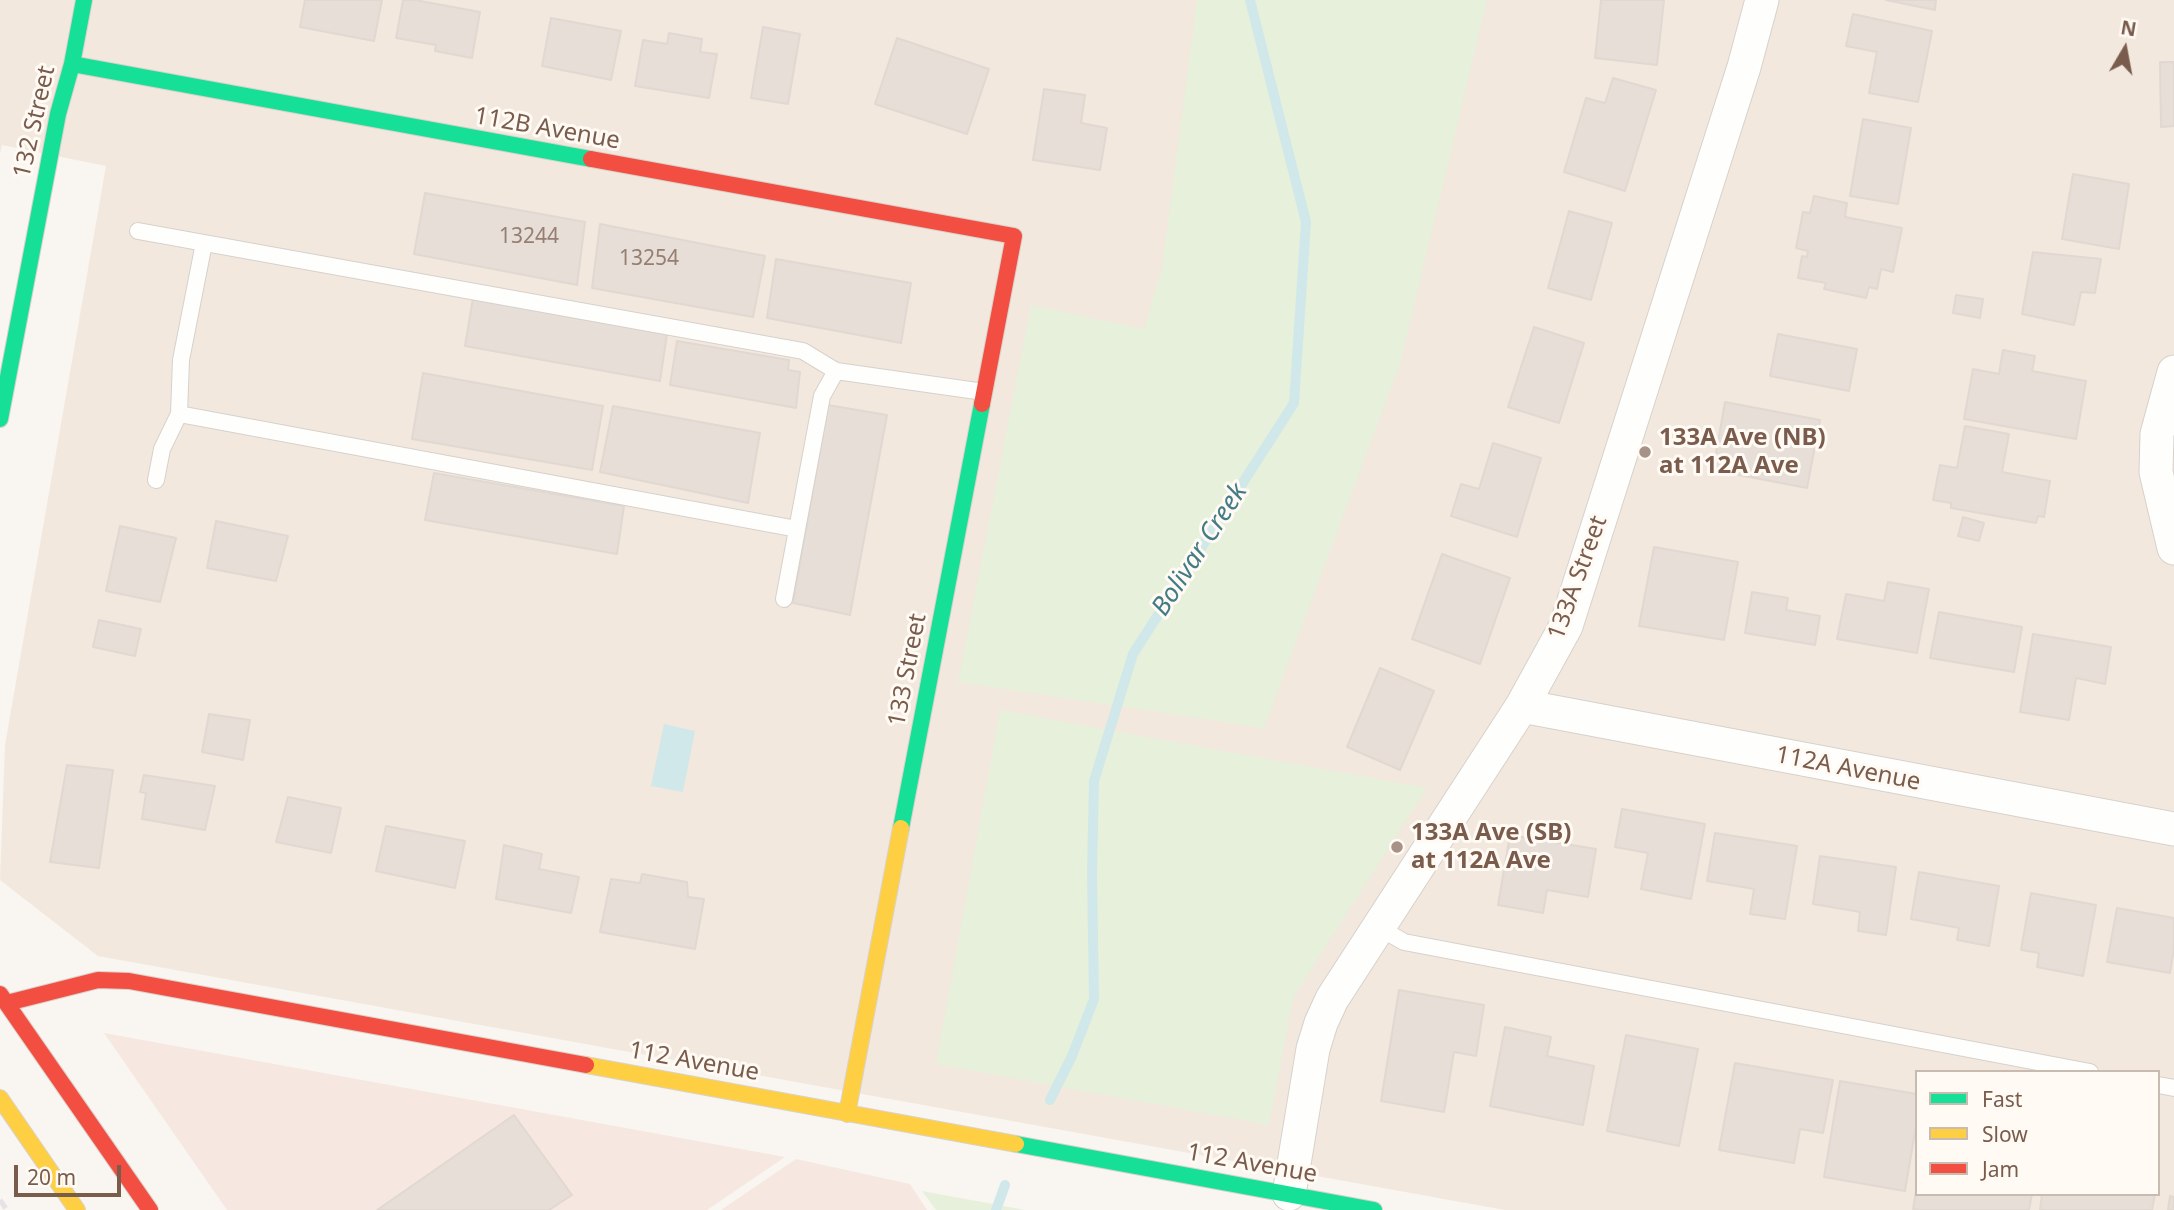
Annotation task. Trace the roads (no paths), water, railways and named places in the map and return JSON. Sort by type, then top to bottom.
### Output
[{"type":"street","name":"132 Street","points":[[0,419],[58,114],[72,64],[84,0]]},
{"type":"street","name":"133A Street","points":[[1289,1194],[1313,1049],[1332,999],[1522,706],[1566,626],[1744,67],[1762,0]]},
{"type":"street","name":"112B Avenue","points":[[72,64],[1014,236]]},
{"type":"street","name":"133 Street","points":[[847,1114],[1014,236]]},
{"type":"street","points":[[2174,372],[2157,434],[2156,472],[2174,548]]},
{"type":"street","name":"112A Avenue","points":[[1522,706],[2174,829]]},
{"type":"street","name":"112 Avenue","points":[[2,1000],[98,980],[129,981],[1374,1210]]},
{"type":"street","points":[[2,1000],[150,1210]]},
{"type":"street","points":[[0,1098],[77,1210]]},
{"type":"lane","points":[[138,231],[803,351],[836,371],[984,392]]},
{"type":"lane","points":[[156,480],[162,449],[179,414],[181,360],[204,243]]},
{"type":"lane","points":[[784,599],[822,396],[836,371]]},
{"type":"lane","points":[[179,414],[797,529]]},
{"type":"lane","points":[[1378,927],[1404,942],[2079,1070]]},
{"type":"water","points":[[664,724],[695,731],[683,792],[651,786]]},
{"type":"waterway","name":"Bolivar Creek","points":[[1050,1100],[1072,1056],[1094,999],[1094,781],[1133,654],[1294,403],[1306,222],[1250,0]]},
{"type":"waterway","name":"Bolivar Creek","points":[[996,1210],[1005,1185]]},
{"type":"railway","points":[[0,1200],[7,1210]]},
{"type":"place","name":"133A Ave (NB) at 112A Ave","points":[[1645,452]]},
{"type":"place","name":"133A Ave (SB) at 112A Ave","points":[[1397,847]]}]
